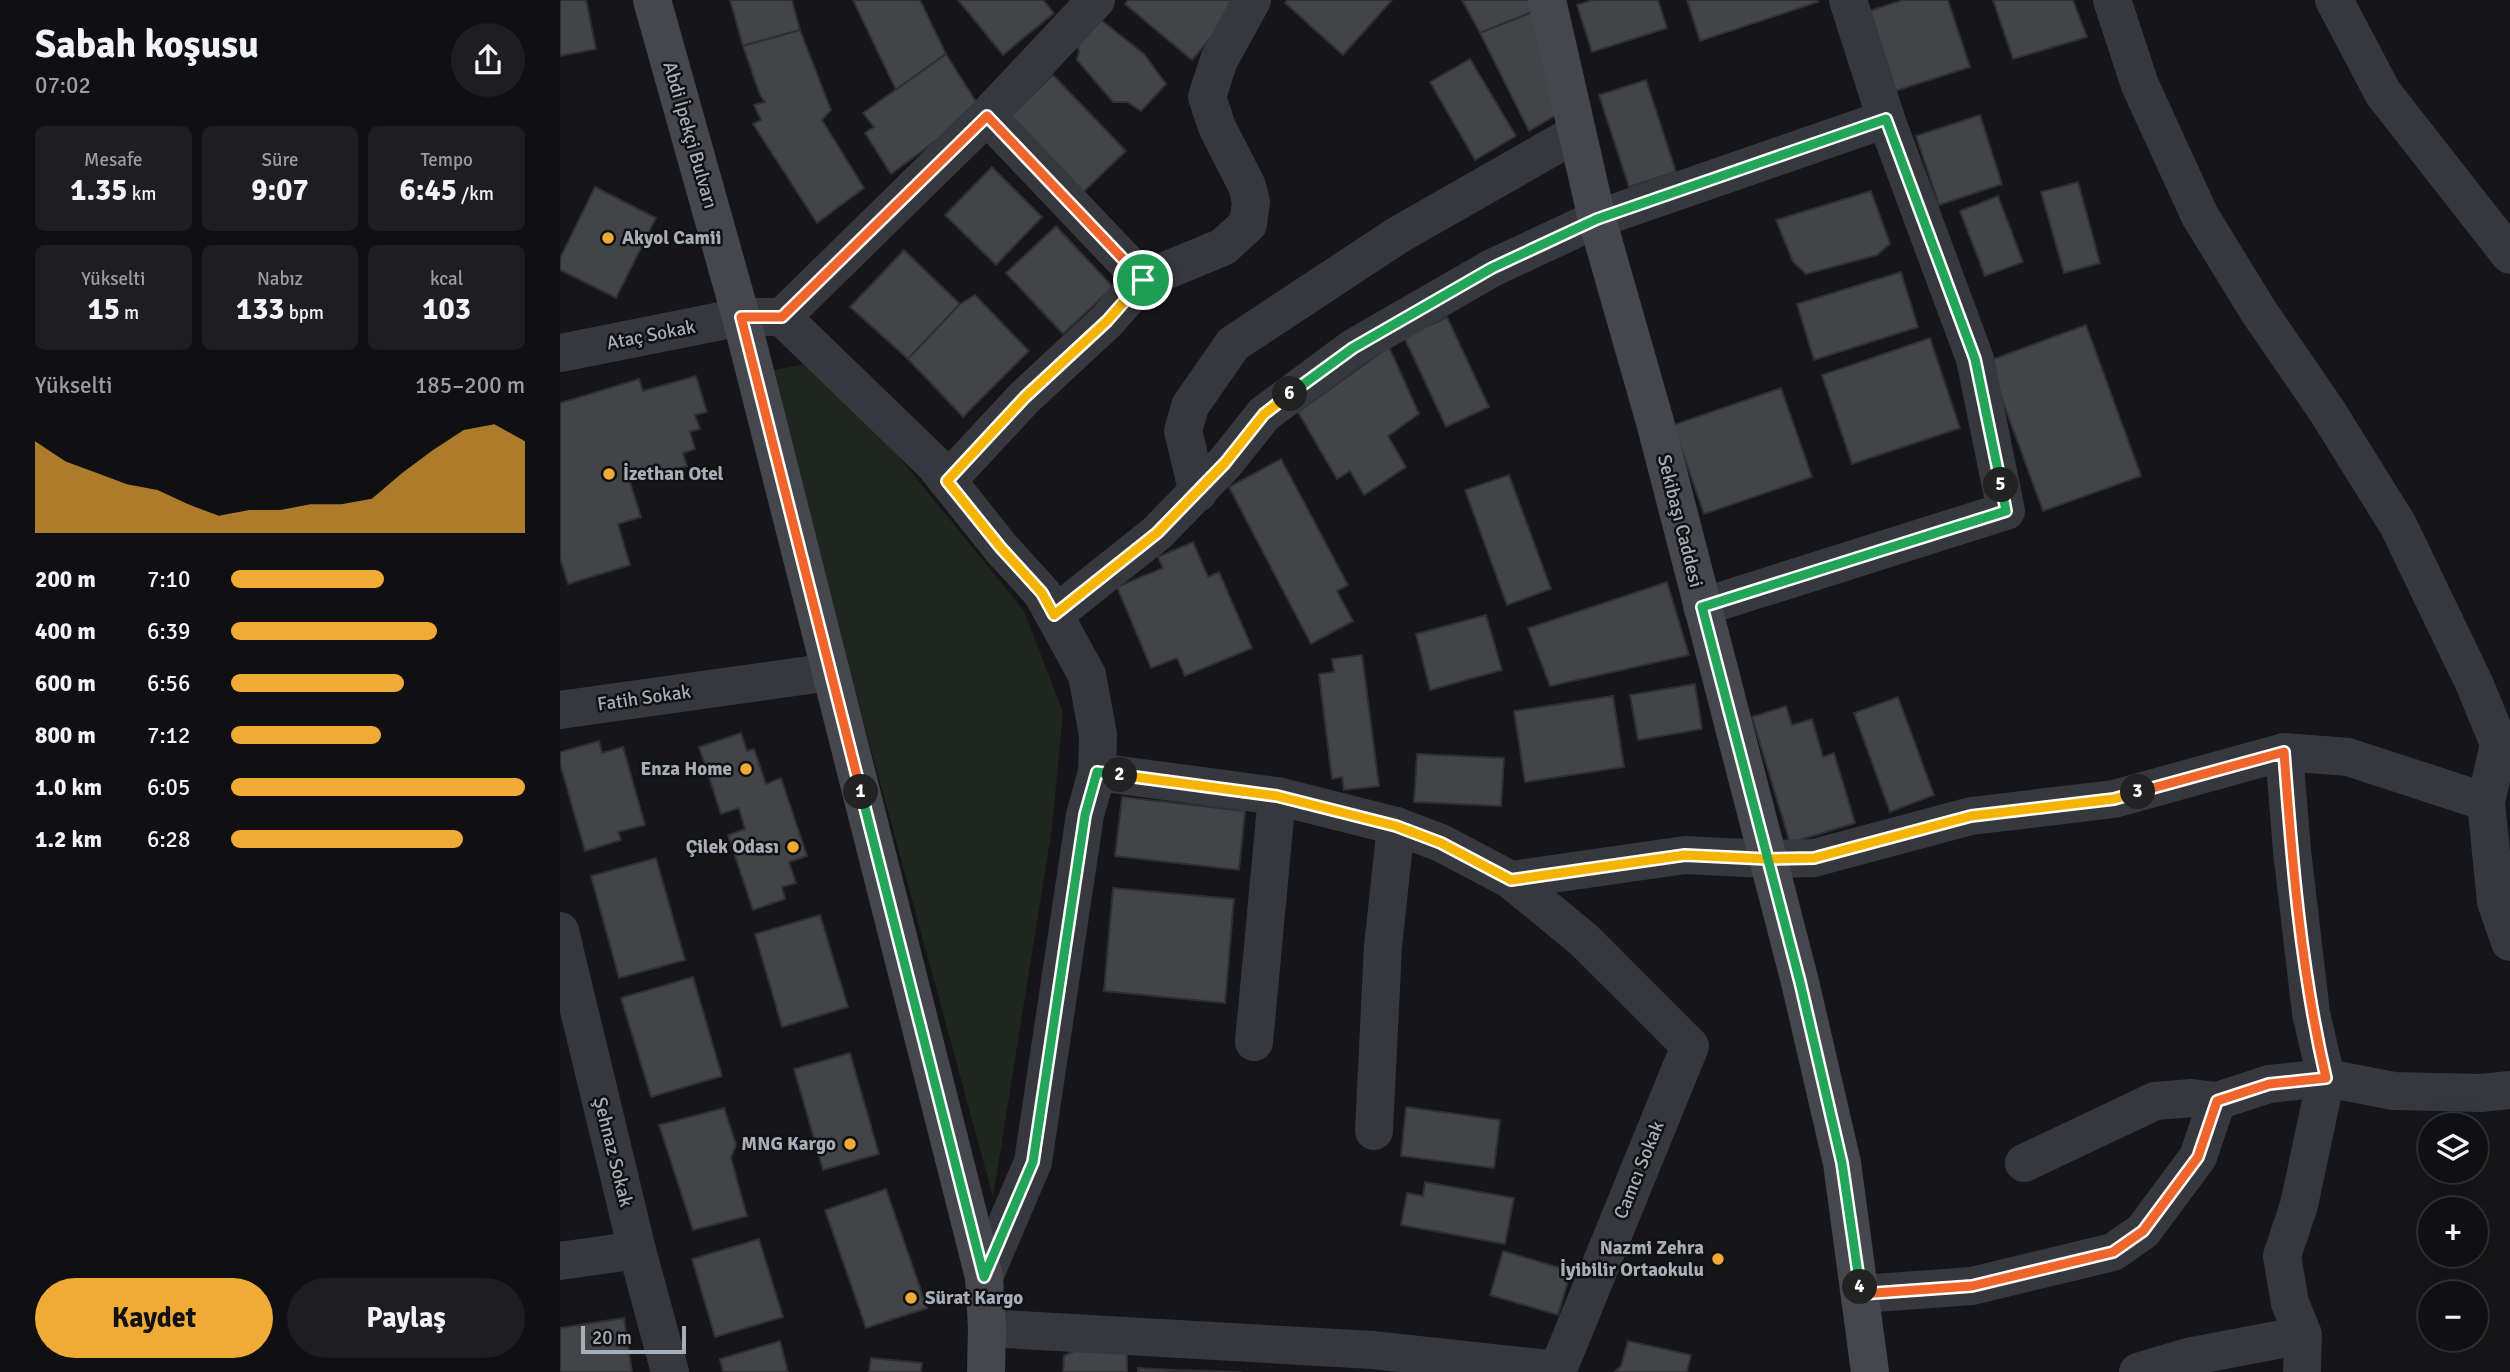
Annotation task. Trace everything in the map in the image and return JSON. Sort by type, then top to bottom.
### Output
[{"type":"main road","name":"Abdi İpekçi Bulvarı","points":[[652,0],[741,317],[984,1277],[986,1372]]},
{"type":"main road","name":"Sekibaşı Caddesi","points":[[1547,0],[1597,219],[1655,422],[1800,982],[1842,1163],[1870,1372]]},
{"type":"street","points":[[984,1277],[1033,1162],[1085,815],[1097,772],[1098,735],[1087,675],[1048,604],[934,464],[782,317],[987,116],[1096,0]]},
{"type":"street","points":[[954,489],[1025,397],[1107,321],[1143,280],[1223,247],[1248,224],[1251,202],[1247,186],[1217,127],[1207,97],[1219,60],[1252,0]]},
{"type":"street","points":[[1702,607],[2006,511],[1975,359],[1886,119],[1848,0]]},
{"type":"street","points":[[2112,0],[2140,85],[2200,216],[2259,312],[2327,411],[2398,525],[2475,685],[2499,744],[2486,802],[2496,902],[2510,942]]},
{"type":"street","points":[[2334,0],[2383,93],[2510,256]]},
{"type":"street","points":[[987,116],[1143,280]]},
{"type":"street","points":[[1048,604],[1157,533],[1225,463],[1264,414],[1353,348],[1492,268],[1597,219],[1886,119]]},
{"type":"street","points":[[1198,493],[1183,431],[1190,406],[1233,344],[1398,235],[1577,133]]},
{"type":"street","name":"Ataç Sokak","points":[[560,353],[741,317],[782,317]]},
{"type":"street","name":"Fatih Sokak","points":[[560,709],[831,672]]},
{"type":"street","points":[[1097,772],[1277,796],[1396,826],[1441,843],[1511,880],[1685,855],[1814,858],[1971,816],[2114,799],[2284,752],[2348,757],[2486,802]]},
{"type":"street","points":[[2138,1372],[2188,1357],[2302,1354],[2282,1256],[2299,1205],[2326,1078],[2311,1013],[2292,851],[2284,752]]},
{"type":"street","points":[[1254,1042],[1277,796]]},
{"type":"street","points":[[1374,1131],[1383,946],[1396,826]]},
{"type":"street","name":"Camcı Sokak","points":[[1511,880],[1584,940],[1690,1046],[1558,1371]]},
{"type":"street","name":"Şehnaz Sokak","points":[[560,931],[566,988],[670,1372]]},
{"type":"street","points":[[2024,1163],[2155,1101],[2192,1098],[2217,1101],[2269,1084],[2326,1078],[2393,1091],[2481,1093],[2510,1090]]},
{"type":"street","points":[[1861,1294],[1972,1286],[2113,1252],[2143,1231],[2198,1157],[2217,1101]]},
{"type":"street","points":[[560,1261],[637,1250]]},
{"type":"street","points":[[987,1328],[1372,1350],[1558,1371]]},
{"type":"shaded area","points":[[806,364],[887,442],[1024,611],[1063,712],[1052,828],[993,1197],[768,371]]},
{"type":"building","points":[[560,0],[586,0],[596,49],[560,56]]},
{"type":"building","points":[[730,0],[792,0],[800,30],[743,46]]},
{"type":"building","points":[[853,0],[920,0],[946,54],[896,90]]},
{"type":"building","points":[[958,0],[1043,0],[1054,13],[1003,55]]},
{"type":"building","points":[[1128,0],[1242,0],[1192,60],[1125,4]]},
{"type":"building","points":[[1288,0],[1392,0],[1343,55],[1285,3]]},
{"type":"building","points":[[1462,0],[1536,0],[1540,9],[1480,33]]},
{"type":"building","points":[[1593,0],[1658,0],[1667,28],[1592,52],[1577,5]]},
{"type":"building","points":[[1687,0],[1817,0],[1818,2],[1700,41]]},
{"type":"building","points":[[1903,0],[1948,0],[1970,67],[1895,91],[1869,11]]},
{"type":"building","points":[[1993,0],[2073,0],[2087,37],[2013,59]]},
{"type":"building","points":[[1540,9],[1563,111],[1529,131],[1480,33]]},
{"type":"building","points":[[1101,20],[1144,54],[1166,84],[1141,111],[1127,102],[1113,102],[1077,60],[1077,41]]},
{"type":"building","points":[[800,30],[831,110],[822,120],[864,188],[817,223],[753,124],[761,120],[754,105],[765,102],[743,46]]},
{"type":"building","points":[[946,54],[980,108],[891,174],[865,133],[874,127],[863,113]]},
{"type":"building","points":[[1470,59],[1516,136],[1475,160],[1430,82]]},
{"type":"building","points":[[1053,75],[1126,151],[1079,196],[1006,120]]},
{"type":"building","points":[[1646,80],[1676,172],[1629,187],[1599,95]]},
{"type":"building","points":[[1980,115],[2002,184],[1939,205],[1916,136]]},
{"type":"building","points":[[992,167],[1042,217],[996,265],[945,215]]},
{"type":"building","points":[[2078,182],[2100,263],[2064,273],[2041,192]]},
{"type":"building","name":"Akyol Camii","points":[[595,187],[656,218],[616,298],[560,270],[560,258]]},
{"type":"building","points":[[1871,191],[1890,244],[1877,255],[1806,274],[1793,262],[1776,220]]},
{"type":"building","points":[[1998,196],[2023,262],[1985,276],[1960,211]]},
{"type":"building","points":[[1056,226],[1113,287],[1063,334],[1006,273]]},
{"type":"building","points":[[904,250],[960,304],[908,359],[850,307]]},
{"type":"building","points":[[1901,272],[1918,327],[1814,360],[1797,304]]},
{"type":"building","points":[[975,295],[1029,351],[963,417],[908,359],[960,304]]},
{"type":"building","points":[[1447,317],[1489,407],[1446,427],[1404,337]]},
{"type":"building","points":[[2086,325],[2141,476],[2043,511],[1988,361]]},
{"type":"building","points":[[1930,338],[1960,428],[1852,464],[1822,375]]},
{"type":"building","points":[[1389,347],[1419,414],[1388,436],[1406,467],[1364,495],[1350,471],[1337,479],[1298,412]]},
{"type":"building","name":"İzethan Otel","points":[[696,376],[707,412],[695,415],[700,429],[690,432],[695,449],[683,453],[687,466],[630,482],[641,517],[618,524],[630,565],[568,584],[560,558],[560,403],[639,379],[643,391]]},
{"type":"building","points":[[1781,388],[1812,477],[1704,514],[1673,425]]},
{"type":"building","points":[[1281,459],[1348,585],[1337,591],[1353,621],[1311,644],[1229,487]]},
{"type":"building","points":[[1509,475],[1551,589],[1507,605],[1465,490]]},
{"type":"building","points":[[1193,542],[1208,577],[1219,572],[1252,648],[1185,676],[1177,658],[1151,668],[1117,587],[1163,568],[1158,557]]},
{"type":"building","points":[[1667,582],[1689,655],[1550,686],[1528,628]]},
{"type":"building","points":[[1486,615],[1502,670],[1430,690],[1416,634]]},
{"type":"building","points":[[1362,655],[1379,786],[1344,790],[1342,777],[1332,779],[1319,674],[1334,672],[1332,659]]},
{"type":"building","points":[[1695,684],[1702,729],[1638,740],[1630,695]]},
{"type":"building","points":[[1613,696],[1624,767],[1525,782],[1514,711]]},
{"type":"building","points":[[1898,697],[1934,795],[1890,812],[1854,713]]},
{"type":"building","points":[[1786,706],[1792,725],[1812,719],[1823,757],[1834,753],[1855,823],[1790,843],[1752,717]]},
{"type":"building","points":[[741,733],[747,751],[754,749],[766,784],[781,778],[807,856],[789,862],[796,883],[782,887],[785,899],[753,910],[728,835],[745,829],[739,808],[721,814],[699,747]]},
{"type":"building","points":[[599,741],[602,753],[623,747],[645,825],[618,832],[621,840],[585,851],[560,764],[560,752]]},
{"type":"building","points":[[1417,754],[1504,758],[1501,806],[1414,802]]},
{"type":"building","points":[[1122,797],[1245,811],[1239,870],[1115,856]]},
{"type":"building","points":[[656,858],[685,960],[619,978],[591,876]]},
{"type":"building","points":[[1113,888],[1234,899],[1225,1003],[1104,991]]},
{"type":"building","points":[[820,915],[848,1007],[782,1027],[755,934]]},
{"type":"building","points":[[693,977],[722,1076],[651,1097],[621,998]]},
{"type":"building","points":[[850,1053],[879,1154],[823,1170],[794,1069]]},
{"type":"building","points":[[1406,1107],[1500,1120],[1494,1168],[1401,1156]]},
{"type":"building","points":[[724,1108],[736,1145],[731,1158],[747,1216],[693,1230],[659,1125]]},
{"type":"building","points":[[1425,1182],[1514,1198],[1505,1244],[1401,1225],[1407,1193],[1423,1196]]},
{"type":"building","points":[[886,1189],[927,1308],[866,1328],[825,1210]]},
{"type":"building","points":[[759,1239],[783,1317],[715,1337],[692,1259]]},
{"type":"building","points":[[1503,1251],[1571,1271],[1558,1315],[1490,1295]]},
{"type":"building","points":[[624,1318],[632,1372],[560,1372],[560,1328]]},
{"type":"building","points":[[780,1341],[788,1372],[723,1372],[720,1359]]},
{"type":"building","points":[[1628,1341],[1691,1355],[1687,1372],[1614,1372],[1621,1366]]},
{"type":"building","points":[[1084,1346],[1127,1350],[1127,1372],[1063,1372],[1064,1356]]},
{"type":"building","points":[[871,1358],[922,1363],[921,1372],[869,1372]]},
{"type":"building","points":[[1138,1368],[1173,1370],[1173,1372],[1138,1372]]},
{"type":"building","points":[[1173,1370],[1241,1372],[1173,1372]]},
{"type":"place","name":"Akyol Camii","points":[[608,238]]},
{"type":"place","name":"İzethan Otel","points":[[609,474]]},
{"type":"place","name":"Enza Home","points":[[746,769]]},
{"type":"place","name":"Çilek Odası","points":[[793,847]]},
{"type":"place","name":"MNG Kargo","points":[[850,1144]]},
{"type":"place","name":"Nazmi Zehra İyibilir Ortaokulu","points":[[1718,1259]]},
{"type":"place","name":"Sürat Kargo","points":[[911,1298]]},
{"type":"route","points":[[1143,280],[987,116],[782,317],[741,317],[984,1277],[1033,1162],[1085,815],[1097,772],[1277,796],[1396,826],[1441,843],[1511,880],[1685,855],[1767,859],[1814,858],[1971,816],[2114,799],[2284,752],[2292,851],[2311,1013],[2326,1078],[2269,1084],[2217,1101],[2198,1157],[2143,1231],[2113,1252],[1972,1286],[1861,1294],[1842,1163],[1800,982],[1767,859],[1702,607],[2006,511],[1975,359],[1886,119],[1597,219],[1492,268],[1353,348],[1264,414],[1225,463],[1157,533],[1054,615],[1042,593],[1001,548],[947,481],[1025,397],[1107,321],[1143,280]]}]
